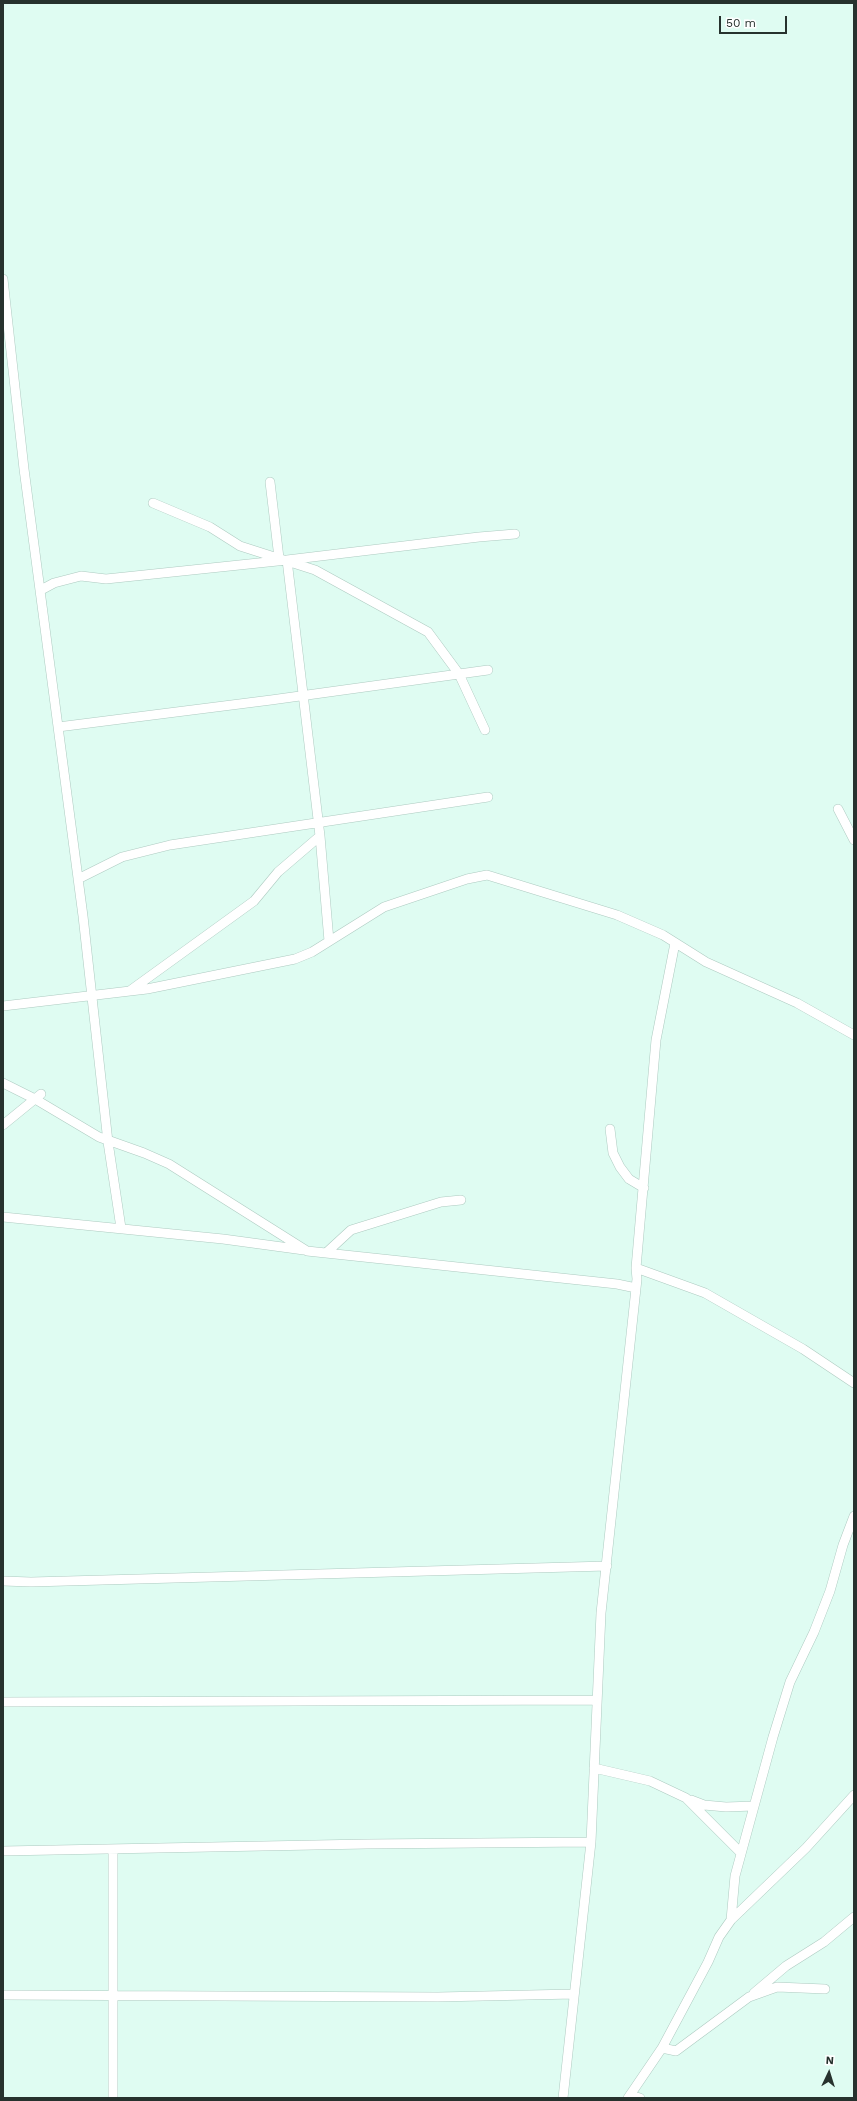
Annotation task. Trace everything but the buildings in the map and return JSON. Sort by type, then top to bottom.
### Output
[{"type":"street","points":[[3,279],[24,469],[78,879],[108,1142],[121,1228]]},
{"type":"street","points":[[270,482],[283,559],[320,836],[329,941]]},
{"type":"street","points":[[153,503],[210,527],[240,546],[315,570],[428,632],[458,674],[485,730]]},
{"type":"street","points":[[40,590],[54,583],[82,576],[106,579],[515,534]]},
{"type":"street","points":[[58,727],[302,696],[488,670]]},
{"type":"street","points":[[78,879],[122,857],[170,845],[488,797]]},
{"type":"street","points":[[838,809],[854,840]]},
{"type":"street","points":[[130,991],[254,901],[278,872],[320,836]]},
{"type":"street","points":[[3,1006],[130,991],[295,959],[312,952],[384,907],[467,879],[487,874],[617,915],[663,935],[706,962],[797,1004],[854,1034]]},
{"type":"street","points":[[563,2098],[591,1842],[601,1613],[636,1288],[636,1268],[656,1040],[675,943]]},
{"type":"street","points":[[3,1083],[38,1096],[108,1142],[144,1153],[169,1164],[307,1251]]},
{"type":"street","points":[[3,1125],[38,1096]]},
{"type":"street","points":[[610,1129],[613,1152],[620,1167],[629,1179],[644,1188]]},
{"type":"street","points":[[326,1253],[351,1230],[441,1202],[461,1200]]},
{"type":"street","points":[[3,1217],[121,1228],[307,1251],[617,1284],[636,1288]]},
{"type":"street","points":[[636,1268],[705,1293],[803,1349],[854,1383]]},
{"type":"street","points":[[732,1920],[735,1876],[790,1682],[817,1625],[854,1516]]},
{"type":"street","points":[[3,1581],[30,1582],[607,1566]]},
{"type":"street","points":[[3,1702],[597,1700]]},
{"type":"street","points":[[594,1768],[650,1781],[704,1805],[726,1807],[754,1806]]},
{"type":"street","points":[[640,2098],[629,2096],[662,2048],[708,1962],[719,1937],[732,1920],[806,1848],[854,1795]]},
{"type":"street","points":[[686,1798],[742,1852]]},
{"type":"street","points":[[3,1851],[367,1844],[591,1842]]},
{"type":"street","points":[[113,1850],[113,2098]]},
{"type":"street","points":[[662,2048],[676,2051],[749,1998],[786,1966],[824,1942],[854,1917]]},
{"type":"street","points":[[749,1998],[777,1987],[825,1989]]},
{"type":"street","points":[[3,1995],[438,1997],[574,1994]]}]
